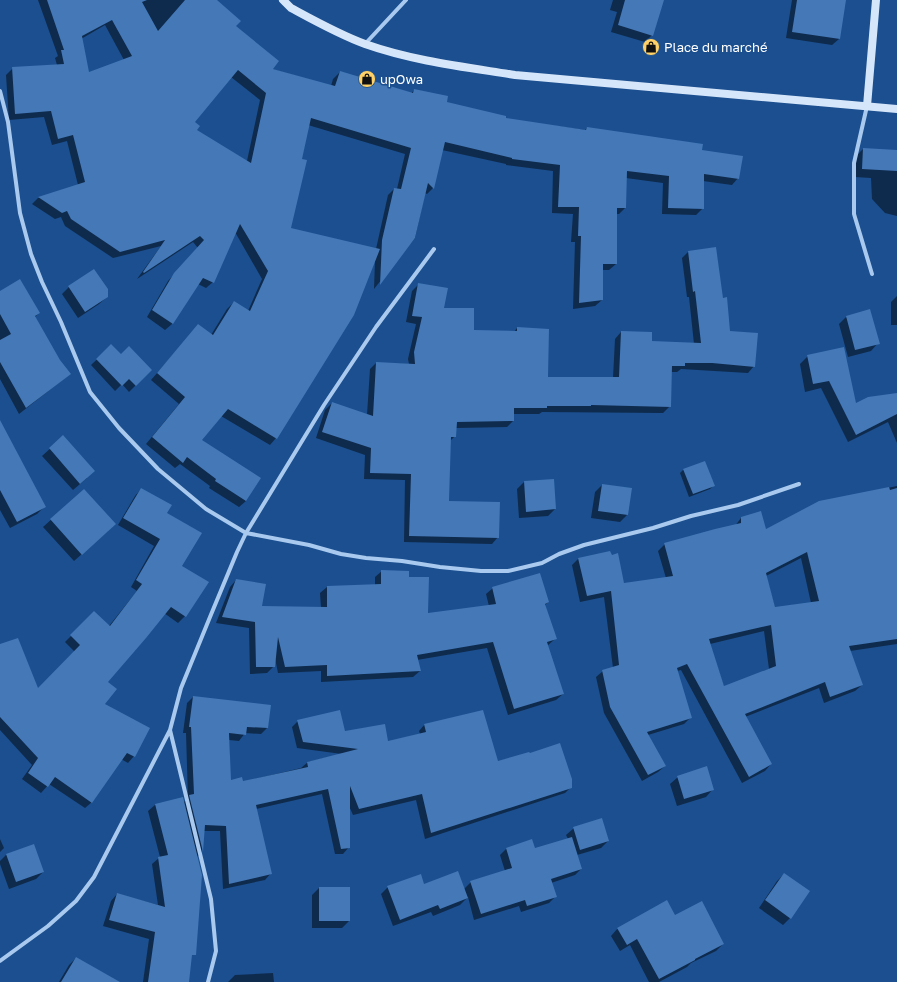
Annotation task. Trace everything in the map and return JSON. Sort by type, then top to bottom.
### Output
[{"type":"main road","points":[[283,0],[291,8],[364,44],[416,58],[454,66],[515,75],[897,109]]},
{"type":"main road","points":[[867,106],[876,0]]},
{"type":"street","points":[[364,44],[406,0]]},
{"type":"street","points":[[0,90],[8,122],[20,213],[31,254],[90,392],[119,428],[158,469],[206,509],[246,532],[309,545],[341,554],[366,558],[481,571],[508,571],[542,563],[559,554],[584,545],[653,528],[691,516],[738,504],[799,484]]},
{"type":"street","points":[[867,106],[854,162],[854,214],[872,274]]},
{"type":"street","points":[[0,961],[48,926],[76,901],[94,877],[170,730],[181,688],[246,532],[324,405],[363,346],[434,249]]},
{"type":"street","points":[[170,730],[210,899],[216,951],[208,982]]},
{"type":"building","points":[[47,0],[147,0],[142,2],[158,31],[185,0],[217,0],[241,21],[236,26],[279,61],[273,69],[335,86],[340,71],[413,93],[414,89],[448,96],[447,102],[506,116],[506,118],[586,130],[587,127],[703,144],[702,150],[743,156],[739,179],[704,174],[704,209],[668,208],[669,176],[627,171],[626,208],[617,208],[617,264],[603,264],[603,300],[579,303],[581,236],[578,236],[579,207],[558,207],[560,165],[512,159],[445,142],[434,189],[428,183],[415,238],[380,285],[382,240],[394,188],[401,189],[411,148],[311,118],[302,159],[307,160],[291,228],[380,249],[354,315],[277,439],[228,409],[202,440],[261,478],[246,501],[215,481],[216,479],[187,457],[183,463],[152,437],[185,397],[157,373],[198,324],[213,335],[234,301],[250,311],[268,271],[240,224],[214,283],[203,278],[173,324],[152,310],[174,273],[204,240],[200,236],[144,273],[143,272],[165,240],[120,252],[71,219],[67,211],[62,213],[38,197],[85,182],[73,135],[58,139],[51,111],[15,114],[12,67],[64,64],[61,50],[64,50]],"holes":[[[112,20],[132,56],[89,72],[82,36]],[[238,70],[266,93],[251,163],[197,130],[200,126],[195,122]]]},
{"type":"building","points":[[625,0],[664,0],[653,36],[618,25]]},
{"type":"building","points":[[797,0],[846,0],[840,39],[792,32]]},
{"type":"building","points":[[863,148],[897,150],[897,171],[862,169]]},
{"type":"building","points":[[716,247],[723,298],[727,297],[730,331],[758,333],[755,367],[712,363],[685,363],[685,366],[672,366],[671,407],[591,405],[547,406],[547,408],[514,408],[514,421],[457,422],[456,437],[451,437],[449,501],[500,502],[499,538],[409,536],[411,474],[370,473],[371,448],[322,432],[332,402],[373,416],[376,362],[415,364],[414,352],[422,317],[412,316],[418,283],[448,288],[444,308],[474,308],[474,330],[517,331],[517,327],[549,329],[548,377],[619,377],[621,331],[652,332],[652,341],[701,343],[695,291],[693,292],[688,251]]},
{"type":"building","points":[[94,269],[108,289],[108,297],[85,312],[68,286]]},
{"type":"building","points":[[20,279],[40,313],[35,316],[60,360],[71,374],[26,408],[0,362],[0,340],[11,334],[0,314],[0,291]]},
{"type":"building","points":[[870,309],[880,344],[855,350],[846,316]]},
{"type":"building","points":[[111,344],[121,354],[129,346],[152,370],[136,386],[129,379],[122,386],[96,359]]},
{"type":"building","points":[[844,347],[856,403],[868,397],[897,393],[897,414],[856,435],[829,381],[813,384],[807,355]]},
{"type":"building","points":[[0,420],[46,507],[17,522],[0,490]]},
{"type":"building","points":[[63,435],[95,471],[80,484],[49,448]]},
{"type":"building","points":[[705,461],[715,486],[693,494],[683,469]]},
{"type":"building","points":[[554,479],[556,509],[526,512],[524,481]]},
{"type":"building","points":[[602,484],[632,488],[628,515],[598,511]]},
{"type":"building","points":[[889,487],[890,490],[897,488],[897,639],[849,646],[863,685],[830,697],[825,682],[745,714],[772,764],[749,777],[687,664],[677,668],[692,718],[647,732],[666,766],[648,775],[610,707],[602,670],[619,665],[611,591],[587,596],[578,558],[610,551],[612,555],[618,553],[624,583],[673,576],[664,543],[741,523],[741,517],[761,511],[766,529],[819,501]],"holes":[[[807,552],[819,601],[775,607],[766,573]],[[771,625],[776,666],[724,686],[709,639]]]},
{"type":"building","points":[[141,488],[172,505],[167,513],[202,533],[182,566],[209,582],[186,617],[171,607],[108,682],[117,689],[105,704],[150,728],[135,757],[127,753],[92,803],[55,777],[48,787],[28,773],[38,758],[0,717],[0,644],[18,638],[38,688],[80,645],[70,635],[94,611],[110,626],[142,584],[136,580],[160,539],[123,518]]},
{"type":"building","points":[[84,489],[116,524],[82,555],[50,519]]},
{"type":"building","points":[[381,570],[409,571],[409,577],[429,577],[428,613],[496,604],[492,587],[540,573],[549,602],[545,604],[557,639],[547,642],[564,694],[514,709],[493,642],[417,655],[421,671],[327,676],[327,665],[285,667],[278,637],[275,667],[256,667],[255,622],[222,617],[236,579],[266,584],[262,606],[327,607],[327,586],[381,584]]},
{"type":"building","points":[[193,696],[271,705],[268,728],[247,727],[246,735],[229,733],[231,780],[242,777],[243,781],[308,767],[307,762],[358,749],[303,742],[297,720],[340,710],[345,731],[385,724],[388,741],[426,732],[424,724],[483,710],[498,761],[529,752],[530,753],[560,743],[572,779],[572,788],[431,833],[422,794],[359,809],[350,786],[350,848],[341,849],[328,789],[256,805],[272,874],[229,884],[226,826],[205,825],[203,852],[189,795],[194,794],[191,727],[189,727]]},
{"type":"building","points":[[707,766],[714,790],[684,799],[677,776]]},
{"type":"building","points":[[183,797],[202,875],[196,955],[192,955],[189,982],[148,982],[155,932],[109,920],[117,893],[165,907],[158,857],[168,855],[155,804]]},
{"type":"building","points":[[602,818],[609,841],[580,850],[573,827]]},
{"type":"building","points":[[572,837],[582,869],[551,879],[557,897],[527,906],[525,900],[481,914],[470,881],[512,868],[506,848],[532,839],[535,848]]},
{"type":"building","points":[[34,844],[44,872],[16,882],[6,854]]},
{"type":"building","points":[[458,871],[468,898],[440,909],[438,905],[400,920],[387,886],[421,874],[424,884]]},
{"type":"building","points":[[784,873],[810,891],[791,919],[765,900]]},
{"type":"building","points":[[319,887],[350,887],[350,921],[319,921]]},
{"type":"building","points":[[667,900],[675,915],[702,901],[724,944],[659,979],[637,939],[627,945],[617,928]]},
{"type":"building","points":[[76,957],[120,982],[61,982]]},
{"type":"place","name":"Place du marché","points":[[651,47]]},
{"type":"place","name":"upOwa","points":[[367,79]]}]
